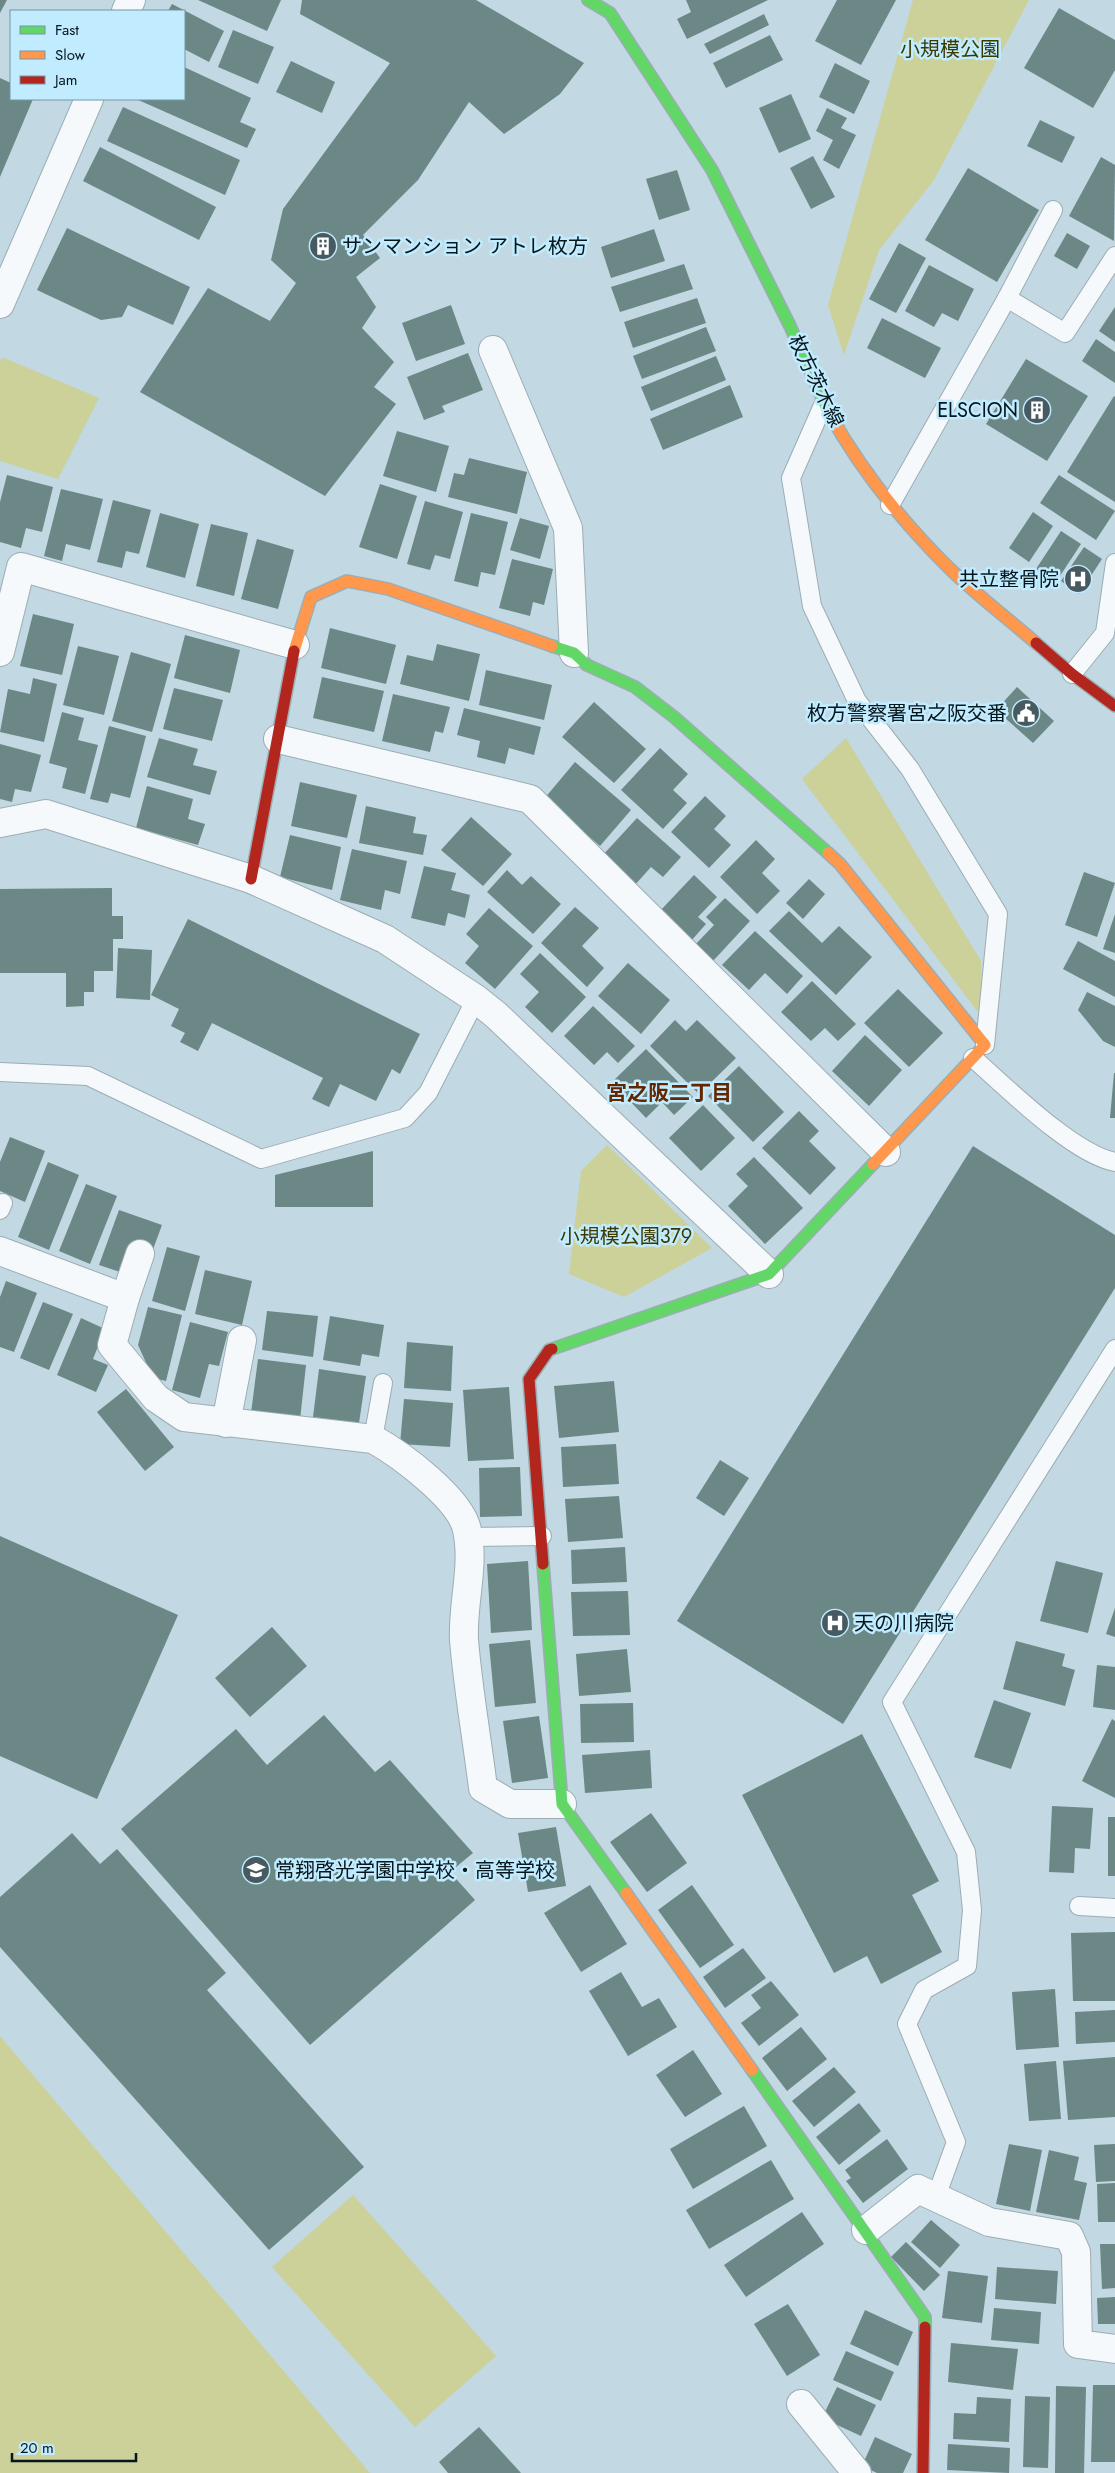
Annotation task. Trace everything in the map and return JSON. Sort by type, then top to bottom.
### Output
[{"type":"street","name":"枚方茨木線","points":[[588,0],[610,13],[712,170],[790,326],[824,403],[850,450],[890,504],[947,566],[1072,674],[1115,706]]},
{"type":"street","points":[[0,304],[88,100]]},
{"type":"street","points":[[493,350],[568,528],[574,653]]},
{"type":"street","points":[[0,652],[21,567],[295,645]]},
{"type":"street","points":[[251,879],[295,645],[311,597],[347,581],[388,589],[574,653],[587,665],[635,687],[674,717],[840,864],[978,1052],[886,1152],[769,1274],[549,1350],[530,1379],[562,1804],[866,2230],[925,2317],[923,2473]]},
{"type":"street","points":[[278,739],[530,799],[886,1152]]},
{"type":"street","points":[[0,823],[46,814],[251,879],[385,939],[476,998],[769,1274]]},
{"type":"street","points":[[0,1251],[126,1298]]},
{"type":"street","points":[[140,1254],[112,1345],[156,1398],[184,1417],[373,1439],[397,1452],[447,1495],[467,1528],[464,1638],[483,1788],[510,1804],[562,1804]]},
{"type":"street","points":[[226,1423],[242,1340]]},
{"type":"street","points":[[866,2230],[918,2189],[989,2222],[1069,2236],[1076,2252],[1078,2344],[1115,2349]]},
{"type":"street","points":[[801,2404],[857,2473]]},
{"type":"lane","points":[[890,504],[1007,298],[1053,210]]},
{"type":"lane","points":[[1007,298],[1065,333],[1115,256]]},
{"type":"lane","points":[[824,403],[791,478],[812,606],[857,701],[910,769],[998,914],[978,1052],[1057,1131],[1105,1160],[1115,1162]]},
{"type":"lane","points":[[1072,674],[1105,633],[1115,563]]},
{"type":"lane","points":[[0,1072],[88,1076],[261,1160],[405,1118],[428,1093],[476,998]]},
{"type":"lane","points":[[936,2198],[956,2142],[906,2024],[924,1990],[967,1966],[972,1910],[966,1852],[892,1702],[1115,1350]]},
{"type":"lane","points":[[373,1439],[382,1382]]},
{"type":"lane","points":[[468,1537],[542,1536]]},
{"type":"lane","points":[[1079,1906],[1115,1908]]},
{"type":"green space","name":"小規模公園","points":[[913,0],[1029,0],[934,180],[879,250],[844,355],[828,305]]},
{"type":"green space","points":[[2,357],[99,398],[58,479],[0,461],[0,362]]},
{"type":"green space","points":[[846,738],[981,961],[981,1016],[802,779]]},
{"type":"green space","name":"小規模公園379","points":[[607,1145],[712,1248],[624,1297],[569,1274],[581,1171]]},
{"type":"green space","points":[[0,2036],[370,2473],[0,2473]]},
{"type":"green space","points":[[353,2195],[496,2356],[415,2427],[272,2267]]},
{"type":"building","points":[[0,0],[7,0],[0,13]]},
{"type":"building","points":[[198,0],[281,0],[267,31]]},
{"type":"building","name":"サンマンション アトレ枚方","points":[[302,0],[476,0],[584,63],[560,94],[504,134],[469,102],[418,180],[363,235],[380,258],[356,277],[376,307],[362,328],[394,362],[374,387],[396,404],[325,496],[140,392],[208,288],[270,321],[296,283],[271,260],[283,209],[390,63],[300,14]]},
{"type":"building","points":[[686,0],[768,0],[687,39],[677,19],[691,12]]},
{"type":"building","points":[[837,0],[896,0],[861,65],[815,41]]},
{"type":"building","points":[[172,4],[184,10],[169,10]]},
{"type":"building","points":[[1059,8],[1115,40],[1115,70],[1093,108],[1024,68]]},
{"type":"building","points":[[185,11],[224,31],[209,62],[185,50]]},
{"type":"building","points":[[764,14],[769,25],[710,54],[704,44]]},
{"type":"building","points":[[233,30],[274,47],[258,84],[218,67]]},
{"type":"building","points":[[770,35],[783,60],[726,88],[713,63]]},
{"type":"building","points":[[291,61],[335,82],[322,113],[276,92]]},
{"type":"building","points":[[835,63],[870,81],[854,114],[819,97]]},
{"type":"building","points":[[185,67],[251,98],[240,122],[256,129],[247,148],[138,100],[185,100]]},
{"type":"building","points":[[0,78],[10,83],[10,100],[33,100],[0,177]]},
{"type":"building","points":[[791,94],[811,139],[779,153],[759,108]]},
{"type":"building","points":[[123,107],[240,160],[225,195],[107,141]]},
{"type":"building","points":[[827,108],[847,118],[841,128],[856,135],[839,169],[823,160],[833,140],[816,131]]},
{"type":"building","points":[[1040,120],[1075,137],[1062,163],[1027,146]]},
{"type":"building","points":[[100,147],[216,207],[199,240],[83,181]]},
{"type":"building","points":[[813,156],[835,197],[811,209],[790,168]]},
{"type":"building","points":[[1101,157],[1115,165],[1114,241],[1069,216]]},
{"type":"building","points":[[968,168],[1039,210],[997,282],[925,240]]},
{"type":"building","points":[[677,170],[690,210],[659,220],[646,179]]},
{"type":"building","points":[[67,228],[190,287],[173,325],[128,305],[122,317],[101,320],[37,290]]},
{"type":"building","points":[[654,229],[665,261],[611,278],[601,247]]},
{"type":"building","points":[[1067,233],[1090,246],[1077,269],[1054,256]]},
{"type":"building","points":[[899,243],[926,258],[896,313],[869,299]]},
{"type":"building","points":[[684,264],[693,289],[620,312],[611,287]]},
{"type":"building","points":[[929,265],[974,289],[958,321],[942,313],[934,327],[905,311]]},
{"type":"building","points":[[697,298],[706,323],[633,348],[624,322]]},
{"type":"building","points":[[451,305],[465,344],[416,361],[402,323]]},
{"type":"building","points":[[1115,307],[1115,342],[1099,331]]},
{"type":"building","points":[[882,318],[941,348],[925,378],[867,348]]},
{"type":"building","points":[[706,327],[716,351],[642,379],[633,356]]},
{"type":"building","points":[[1096,339],[1115,352],[1115,383],[1082,361]]},
{"type":"building","points":[[468,353],[483,390],[442,406],[445,412],[424,420],[407,377]]},
{"type":"building","points":[[716,356],[726,380],[651,411],[641,387]]},
{"type":"building","name":"ELSCION","points":[[1026,359],[1088,396],[1047,461],[986,424]]},
{"type":"building","points":[[730,385],[743,417],[663,450],[650,419]]},
{"type":"building","points":[[1115,397],[1115,502],[1067,472]]},
{"type":"building","points":[[397,431],[449,446],[436,492],[383,476]]},
{"type":"building","points":[[469,458],[527,472],[517,514],[448,497],[454,473],[464,475]]},
{"type":"building","points":[[7,475],[53,487],[42,532],[26,528],[21,548],[0,542],[0,502]]},
{"type":"building","points":[[1059,475],[1115,511],[1096,540],[1040,503]]},
{"type":"building","points":[[380,484],[417,496],[397,559],[359,547]]},
{"type":"building","points":[[61,489],[103,499],[90,550],[66,544],[62,561],[44,556]]},
{"type":"building","points":[[113,500],[151,510],[139,554],[126,551],[122,568],[97,562]]},
{"type":"building","points":[[425,501],[463,512],[450,559],[435,555],[430,570],[407,564]]},
{"type":"building","points":[[1033,512],[1053,526],[1029,562],[1009,548]]},
{"type":"building","points":[[160,513],[199,524],[185,578],[146,567]]},
{"type":"building","points":[[471,513],[508,522],[495,575],[481,572],[478,587],[454,581]]},
{"type":"building","points":[[520,518],[549,526],[540,559],[510,550]]},
{"type":"building","points":[[211,524],[248,533],[234,596],[196,586]]},
{"type":"building","points":[[1061,531],[1081,544],[1056,582],[1036,569]]},
{"type":"building","points":[[257,539],[294,550],[278,609],[241,599]]},
{"type":"building","points":[[1084,547],[1102,559],[1079,594],[1061,581]]},
{"type":"building","points":[[512,559],[553,569],[544,605],[533,602],[530,616],[499,608]]},
{"type":"building","points":[[33,614],[74,624],[62,675],[20,666]]},
{"type":"building","points":[[330,628],[396,645],[386,684],[321,668]]},
{"type":"building","points":[[185,635],[240,650],[230,693],[174,678]]},
{"type":"building","points":[[437,644],[480,654],[469,701],[400,684],[407,655],[433,661]]},
{"type":"building","points":[[78,646],[119,656],[104,715],[63,705]]},
{"type":"building","points":[[131,652],[171,664],[152,732],[112,721]]},
{"type":"building","points":[[486,670],[552,685],[544,720],[479,705]]},
{"type":"building","points":[[322,677],[384,691],[374,732],[313,718]]},
{"type":"building","points":[[33,678],[57,684],[44,742],[0,732],[8,689],[30,694]]},
{"type":"building","points":[[1017,687],[1054,721],[1033,743],[996,710]]},
{"type":"building","points":[[174,688],[223,700],[212,741],[163,729]]},
{"type":"building","points":[[393,694],[450,707],[443,733],[435,731],[430,752],[382,741]]},
{"type":"building","points":[[594,702],[646,749],[614,783],[562,737]]},
{"type":"building","points":[[464,708],[541,727],[534,755],[509,748],[505,764],[477,757],[480,741],[457,735]]},
{"type":"building","points":[[62,712],[84,718],[78,740],[98,745],[85,794],[62,788],[67,768],[49,763]]},
{"type":"building","points":[[109,726],[146,736],[130,798],[111,793],[108,803],[90,799]]},
{"type":"building","points":[[159,738],[198,749],[193,765],[217,771],[210,795],[147,777]]},
{"type":"building","points":[[0,744],[41,755],[31,792],[15,789],[12,802],[0,799]]},
{"type":"building","points":[[660,748],[688,774],[673,790],[687,803],[663,829],[621,790]]},
{"type":"building","points":[[575,762],[631,810],[600,846],[544,799]]},
{"type":"building","points":[[300,782],[357,795],[347,838],[291,826]]},
{"type":"building","points":[[147,786],[193,799],[188,819],[205,824],[198,845],[136,828]]},
{"type":"building","points":[[705,796],[726,816],[714,829],[731,845],[709,868],[671,832]]},
{"type":"building","points":[[366,806],[416,817],[413,833],[427,835],[423,855],[359,843]]},
{"type":"building","points":[[471,817],[512,854],[483,886],[441,850]]},
{"type":"building","points":[[637,818],[681,857],[663,877],[651,867],[634,886],[602,856]]},
{"type":"building","points":[[290,835],[341,847],[332,890],[280,877]]},
{"type":"building","points":[[756,840],[775,859],[762,873],[780,891],[757,914],[720,877]]},
{"type":"building","points":[[352,849],[407,861],[400,894],[385,890],[381,910],[340,900]]},
{"type":"building","points":[[424,866],[456,873],[451,890],[470,895],[465,918],[448,913],[445,926],[411,918]]},
{"type":"building","points":[[507,870],[522,885],[531,876],[561,904],[533,934],[487,892]]},
{"type":"building","points":[[1084,872],[1115,883],[1097,937],[1065,925]]},
{"type":"building","points":[[694,875],[717,897],[698,917],[706,924],[691,941],[659,912]]},
{"type":"building","points":[[809,879],[825,894],[803,919],[786,903]]},
{"type":"building","points":[[112,888],[112,916],[123,916],[123,939],[113,939],[113,971],[94,971],[94,992],[84,992],[84,1006],[66,1007],[66,973],[0,973],[0,889]]},
{"type":"building","points":[[725,898],[750,921],[713,961],[695,945],[714,925],[706,917]]},
{"type":"building","points":[[575,907],[599,928],[582,946],[604,968],[587,987],[541,943]]},
{"type":"building","points":[[489,908],[533,946],[495,989],[465,963],[479,946],[466,934]]},
{"type":"building","points":[[789,911],[822,943],[839,926],[872,957],[836,995],[769,931]]},
{"type":"building","points":[[1115,914],[1115,953],[1103,949]]},
{"type":"building","points":[[188,919],[420,1034],[400,1074],[392,1069],[376,1101],[340,1084],[329,1107],[312,1099],[323,1078],[212,1023],[198,1051],[180,1042],[185,1033],[171,1026],[179,1009],[151,995]]},
{"type":"building","points":[[755,931],[803,976],[787,994],[765,973],[749,990],[722,965]]},
{"type":"building","points":[[1078,941],[1115,961],[1115,997],[1063,969]]},
{"type":"building","points":[[118,948],[152,950],[150,1000],[116,998]]},
{"type":"building","points":[[540,953],[586,997],[552,1033],[525,1007],[539,992],[520,974]]},
{"type":"building","points":[[628,963],[670,1000],[641,1034],[598,996]]},
{"type":"building","points":[[812,981],[856,1024],[838,1041],[825,1028],[811,1041],[781,1012]]},
{"type":"building","points":[[898,989],[943,1033],[909,1067],[864,1023]]},
{"type":"building","points":[[1087,992],[1115,1006],[1115,1047],[1103,1041],[1078,1010]]},
{"type":"building","points":[[593,1006],[635,1046],[618,1063],[607,1052],[594,1065],[564,1036]]},
{"type":"building","points":[[675,1020],[686,1031],[697,1020],[736,1058],[699,1094],[650,1046]]},
{"type":"building","points":[[865,1035],[902,1070],[869,1106],[832,1071]]},
{"type":"building","points":[[646,1049],[693,1097],[674,1115],[662,1102],[646,1118],[612,1082]]},
{"type":"building","points":[[739,1066],[784,1112],[753,1142],[708,1096]]},
{"type":"building","points":[[1114,1073],[1115,1118],[1110,1118]]},
{"type":"building","points":[[703,1105],[735,1138],[701,1171],[669,1138]]},
{"type":"building","points":[[799,1111],[819,1131],[809,1141],[836,1168],[810,1195],[762,1148]]},
{"type":"building","points":[[10,1137],[45,1151],[25,1202],[0,1191],[0,1162]]},
{"type":"building","points":[[973,1146],[1115,1235],[1115,1288],[843,1724],[677,1621]]},
{"type":"building","points":[[373,1151],[373,1207],[275,1207],[275,1175]]},
{"type":"building","points":[[754,1157],[803,1208],[765,1244],[728,1206],[748,1186],[736,1174]]},
{"type":"building","points":[[48,1162],[79,1175],[49,1250],[18,1237]]},
{"type":"building","points":[[86,1184],[117,1196],[90,1264],[59,1251]]},
{"type":"building","points":[[119,1210],[162,1225],[152,1252],[123,1273],[99,1265]]},
{"type":"building","points":[[167,1247],[200,1256],[185,1311],[152,1301]]},
{"type":"building","points":[[205,1270],[252,1281],[242,1325],[195,1314]]},
{"type":"building","points":[[6,1281],[37,1293],[14,1352],[0,1347],[0,1297]]},
{"type":"building","points":[[43,1302],[73,1314],[49,1370],[20,1358]]},
{"type":"building","points":[[148,1307],[182,1315],[166,1381],[153,1378],[138,1345]]},
{"type":"building","points":[[267,1311],[318,1316],[313,1357],[262,1350]]},
{"type":"building","points":[[330,1316],[384,1325],[379,1357],[362,1354],[360,1366],[323,1360]]},
{"type":"building","points":[[81,1318],[105,1329],[93,1359],[108,1365],[96,1392],[57,1375]]},
{"type":"building","points":[[190,1322],[228,1332],[219,1366],[209,1364],[200,1398],[172,1390]]},
{"type":"building","points":[[407,1342],[453,1346],[451,1391],[404,1388]]},
{"type":"building","points":[[258,1359],[306,1365],[300,1420],[251,1413]]},
{"type":"building","points":[[319,1369],[366,1376],[359,1423],[313,1417]]},
{"type":"building","points":[[614,1381],[619,1432],[559,1438],[554,1386]]},
{"type":"building","points":[[509,1387],[514,1459],[468,1461],[463,1390]]},
{"type":"building","points":[[126,1389],[174,1447],[145,1471],[97,1412]]},
{"type":"building","points":[[404,1399],[453,1403],[450,1447],[400,1444]]},
{"type":"building","points":[[616,1444],[619,1484],[563,1487],[561,1447]]},
{"type":"building","points":[[720,1460],[749,1478],[724,1516],[696,1498]]},
{"type":"building","points":[[520,1467],[522,1516],[480,1517],[479,1468]]},
{"type":"building","points":[[619,1496],[623,1538],[568,1542],[565,1499]]},
{"type":"building","points":[[0,1536],[178,1615],[97,1799],[0,1756]]},
{"type":"building","points":[[625,1547],[627,1582],[572,1584],[571,1550]]},
{"type":"building","points":[[528,1561],[532,1630],[491,1633],[487,1564]]},
{"type":"building","points":[[1056,1561],[1103,1573],[1088,1633],[1040,1621]]},
{"type":"building","points":[[628,1591],[630,1635],[573,1636],[571,1592]]},
{"type":"building","points":[[1115,1608],[1115,1637],[1106,1634]]},
{"type":"building","points":[[272,1627],[307,1666],[250,1717],[215,1678]]},
{"type":"building","points":[[530,1640],[536,1703],[495,1707],[489,1644]]},
{"type":"building","points":[[1016,1641],[1065,1654],[1062,1666],[1075,1670],[1065,1706],[1003,1689]]},
{"type":"building","points":[[627,1649],[631,1692],[579,1696],[576,1654]]},
{"type":"building","points":[[1097,1665],[1115,1667],[1115,1710],[1093,1707]]},
{"type":"building","points":[[994,1700],[1031,1713],[1011,1769],[974,1757]]},
{"type":"building","points":[[633,1703],[634,1742],[581,1743],[580,1704]]},
{"type":"building","points":[[324,1715],[375,1772],[390,1760],[473,1853],[450,1872],[475,1900],[310,2045],[121,1829],[236,1729],[267,1765]]},
{"type":"building","points":[[539,1716],[548,1778],[512,1783],[503,1721]]},
{"type":"building","points":[[1112,1719],[1115,1721],[1115,1798],[1082,1781]]},
{"type":"building","points":[[862,1734],[939,1881],[912,1895],[942,1952],[881,1984],[867,1956],[834,1973],[742,1795]]},
{"type":"building","points":[[650,1750],[652,1788],[585,1793],[582,1755]]},
{"type":"building","points":[[1052,1806],[1093,1808],[1090,1849],[1075,1848],[1074,1873],[1049,1872]]},
{"type":"building","points":[[651,1813],[687,1863],[647,1892],[610,1842]]},
{"type":"building","points":[[1108,1817],[1115,1817],[1115,1876],[1108,1876]]},
{"type":"building","points":[[556,1827],[566,1886],[528,1892],[518,1833]]},
{"type":"building","points":[[72,1833],[100,1864],[117,1849],[226,1973],[207,1990],[364,2167],[269,2250],[0,1947],[0,1897]]},
{"type":"building","points":[[590,1885],[627,1944],[581,1972],[544,1913]]},
{"type":"building","points":[[692,1885],[734,1945],[700,1968],[658,1910]]},
{"type":"building","points":[[1115,1932],[1115,2001],[1073,2001],[1071,1933]]},
{"type":"building","points":[[743,1948],[766,1978],[725,2008],[703,1977]]},
{"type":"building","points":[[621,1972],[642,2007],[659,1998],[677,2027],[628,2056],[589,1991]]},
{"type":"building","points":[[771,1981],[799,2015],[759,2046],[741,2023],[761,2008],[751,1995]]},
{"type":"building","points":[[1055,1989],[1059,2047],[1016,2050],[1012,1992]]},
{"type":"building","points":[[1115,2010],[1115,2042],[1076,2044],[1075,2012]]},
{"type":"building","points":[[801,2027],[827,2059],[787,2091],[762,2058]]},
{"type":"building","points":[[693,2050],[722,2094],[685,2117],[656,2075]]},
{"type":"building","points":[[1115,2057],[1115,2117],[1068,2120],[1063,2061]]},
{"type":"building","points":[[1056,2061],[1061,2119],[1029,2121],[1024,2064]]},
{"type":"building","points":[[834,2067],[856,2092],[814,2127],[792,2101]]},
{"type":"building","points":[[859,2103],[881,2131],[839,2165],[816,2137]]},
{"type":"building","points":[[744,2106],[767,2146],[693,2189],[670,2149]]},
{"type":"building","points":[[887,2139],[908,2169],[863,2203],[846,2181],[851,2178],[845,2170]]},
{"type":"building","points":[[1009,2144],[1042,2150],[1030,2211],[996,2204]]},
{"type":"building","points":[[1115,2144],[1115,2181],[1096,2182],[1094,2145]]},
{"type":"building","points":[[1049,2150],[1079,2157],[1074,2180],[1087,2183],[1079,2220],[1036,2212]]},
{"type":"building","points":[[771,2160],[794,2199],[709,2249],[686,2210]]},
{"type":"building","points":[[1115,2183],[1115,2222],[1098,2222],[1097,2184]]},
{"type":"building","points":[[802,2212],[824,2244],[746,2297],[724,2265]]},
{"type":"building","points":[[931,2220],[960,2245],[940,2268],[911,2242]]},
{"type":"building","points":[[906,2242],[940,2275],[924,2291],[891,2257]]},
{"type":"building","points":[[1100,2244],[1115,2244],[1115,2288],[1102,2289]]},
{"type":"building","points":[[997,2267],[1058,2271],[1056,2304],[995,2299]]},
{"type":"building","points":[[948,2271],[988,2276],[982,2323],[942,2318]]},
{"type":"building","points":[[1115,2297],[1115,2324],[1098,2324],[1097,2298]]},
{"type":"building","points":[[788,2304],[820,2355],[787,2376],[754,2324]]},
{"type":"building","points":[[994,2308],[1041,2312],[1039,2344],[991,2340]]},
{"type":"building","points":[[865,2310],[913,2332],[898,2366],[850,2344]]},
{"type":"building","points":[[951,2343],[1018,2349],[1013,2390],[948,2382]]},
{"type":"building","points":[[846,2351],[894,2372],[881,2401],[833,2380]]},
{"type":"building","points":[[1093,2385],[1115,2385],[1115,2462],[1091,2462]]},
{"type":"building","points":[[1056,2386],[1086,2387],[1084,2473],[1055,2473]]},
{"type":"building","points":[[837,2387],[876,2405],[861,2436],[822,2418]]},
{"type":"building","points":[[1025,2396],[1050,2397],[1048,2468],[1023,2467]]},
{"type":"building","points":[[977,2397],[1011,2399],[1009,2442],[953,2439],[954,2413],[976,2414]]},
{"type":"building","points":[[479,2427],[521,2473],[448,2473],[439,2462]]},
{"type":"building","points":[[875,2437],[912,2454],[903,2473],[877,2473],[862,2466]]},
{"type":"building","points":[[948,2444],[1010,2448],[1009,2473],[947,2470]]},
{"type":"traffic: fast","points":[[588,0],[610,13],[712,170],[790,326],[828,411]]},
{"type":"traffic: fast","points":[[552,646],[574,653],[587,665],[635,687],[674,717],[828,853]]},
{"type":"traffic: fast","points":[[552,1349],[769,1274],[873,1164]]},
{"type":"traffic: fast","points":[[543,1564],[562,1804],[626,1893]]},
{"type":"traffic: fast","points":[[752,2070],[925,2317],[925,2327]]},
{"type":"traffic: slow","points":[[828,411],[867,473],[929,548],[979,595],[1036,643]]},
{"type":"traffic: slow","points":[[294,651],[311,597],[347,581],[388,589],[552,646]]},
{"type":"traffic: slow","points":[[828,853],[840,864],[985,1045],[873,1164]]},
{"type":"traffic: slow","points":[[626,1893],[752,2070]]},
{"type":"traffic: jam","points":[[1036,643],[1072,674],[1115,706]]},
{"type":"traffic: jam","points":[[251,879],[294,651]]},
{"type":"traffic: jam","points":[[543,1564],[529,1379],[549,1350],[552,1349]]},
{"type":"traffic: jam","points":[[923,2473],[925,2327]]},
{"type":"place","name":"サンマンション アトレ枚方","points":[[323,246]]},
{"type":"place","name":"ELSCION","points":[[1037,410]]},
{"type":"place","name":"共立整骨院","points":[[1078,579]]},
{"type":"place","name":"枚方警察署宮之阪交番","points":[[1026,713]]},
{"type":"place","name":"天の川病院","points":[[835,1623]]},
{"type":"place","name":"常翔啓光学園中学校・高等学校","points":[[256,1870]]},
{"type":"district","name":"宮之阪二丁目","points":[[669,1093]]}]
